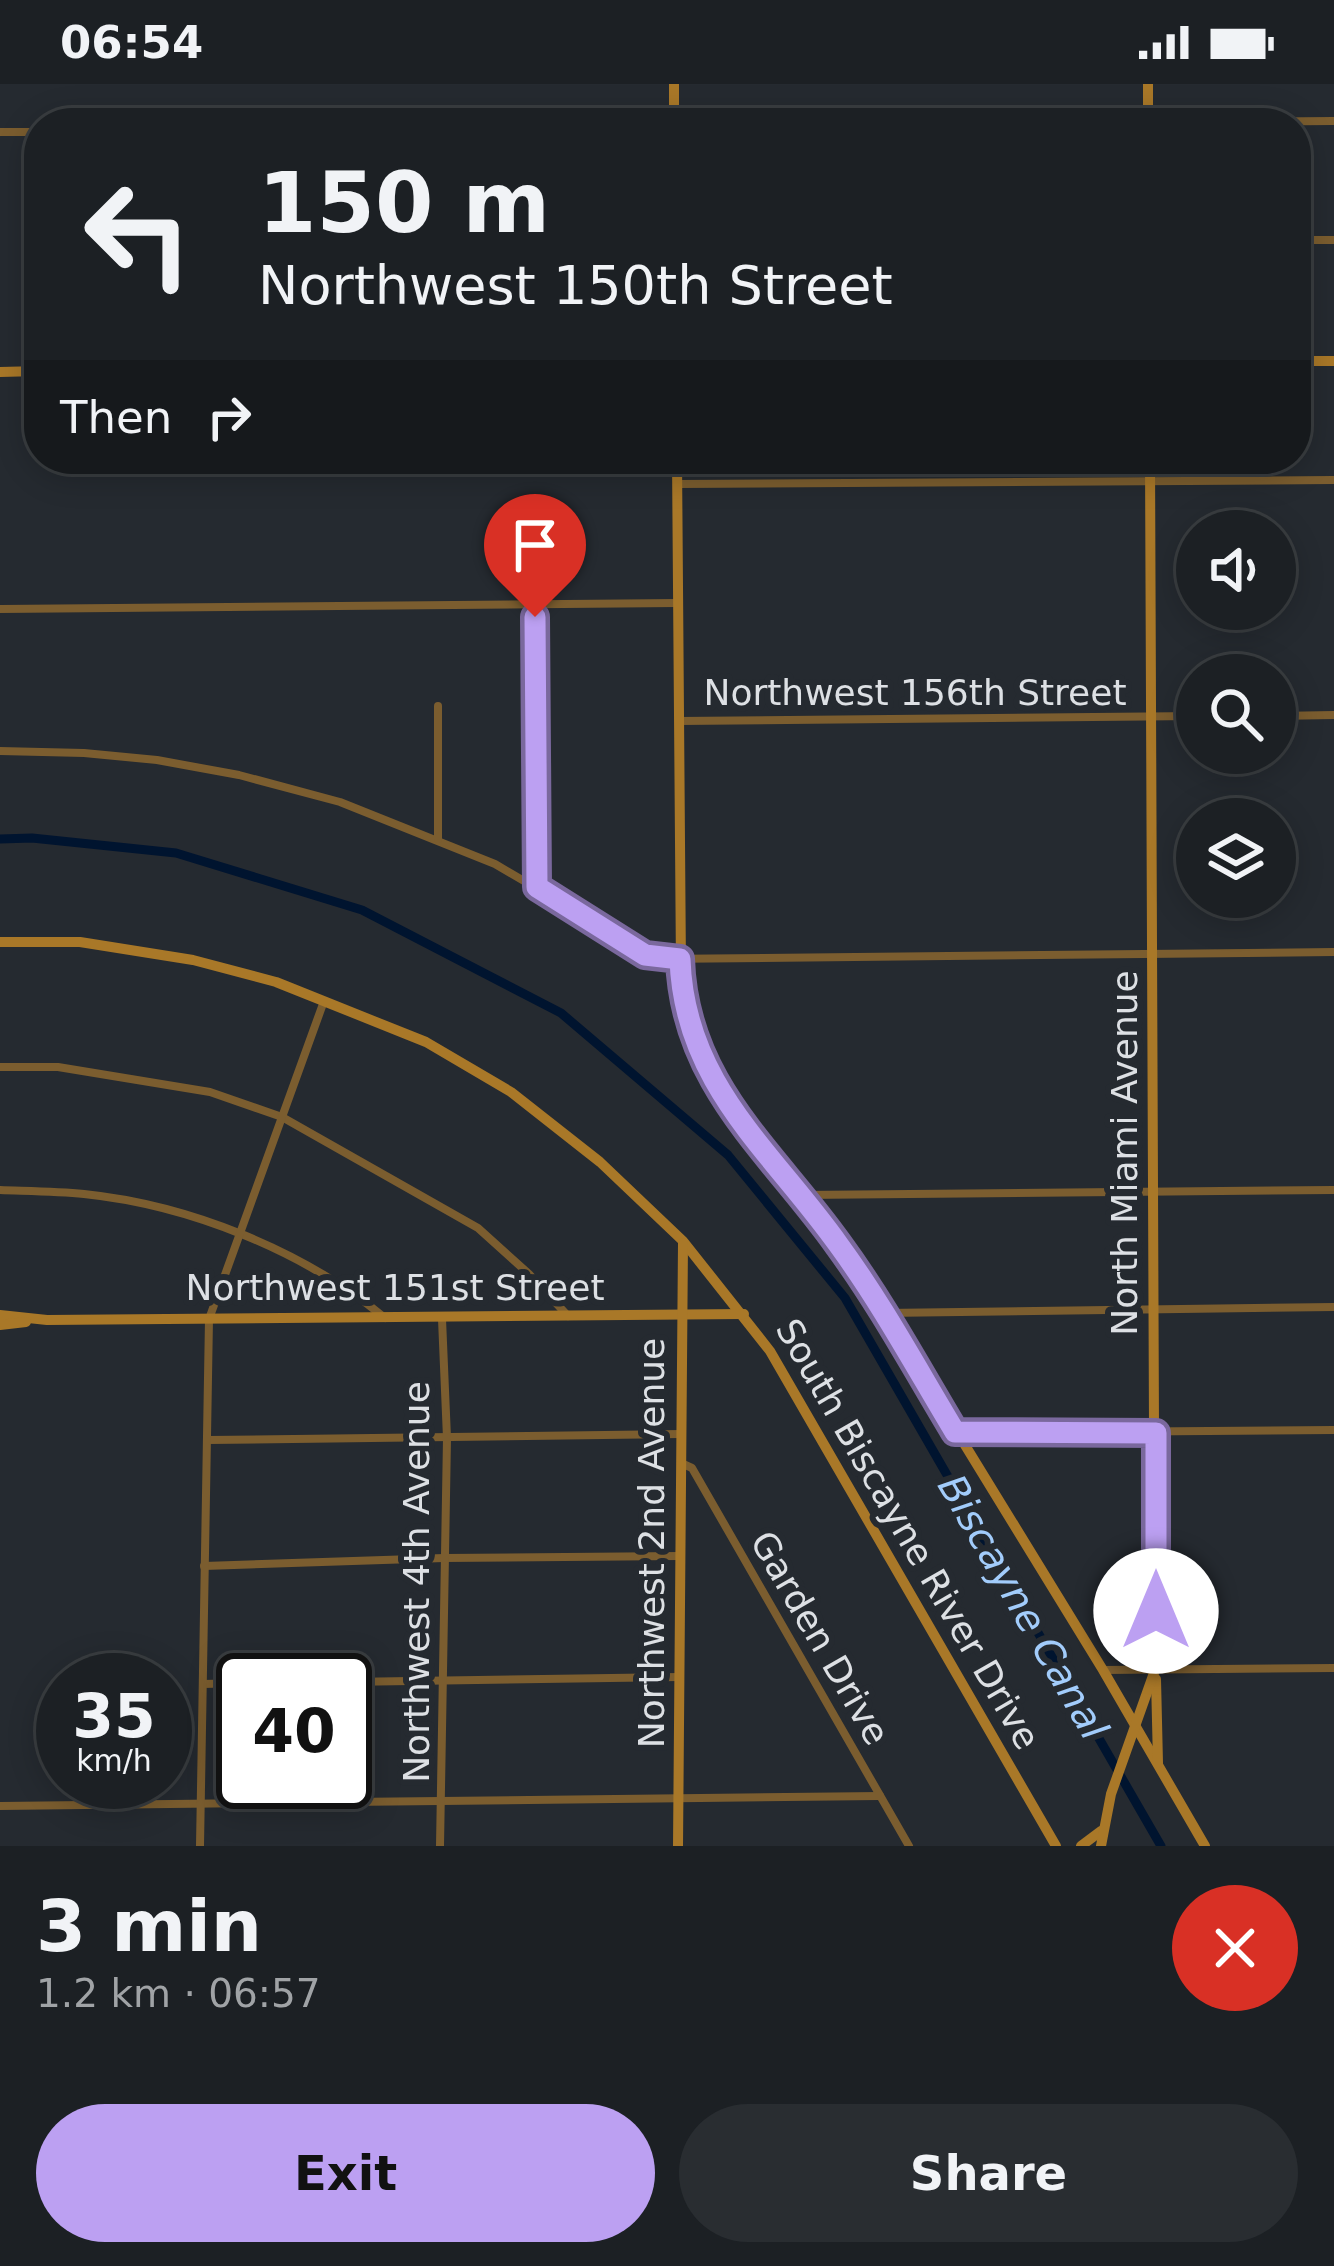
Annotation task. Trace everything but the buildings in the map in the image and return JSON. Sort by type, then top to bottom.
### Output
[{"type":"street","points":[[677,474],[680,959],[684,1000],[696,1043],[724,1100],[801,1195],[884,1313],[1205,1846]]},
{"type":"street","name":"North Miami Avenue","points":[[1100,1840],[1155,1670],[1150,474]]},
{"type":"street","points":[[677,484],[1334,480]]},
{"type":"street","points":[[0,609],[677,603]]},
{"type":"street","points":[[535,604],[537,887]]},
{"type":"street","points":[[438,706],[438,839]]},
{"type":"street","points":[[1296,716],[1334,715]]},
{"type":"street","name":"Northwest 156th Street","points":[[679,721],[1176,716]]},
{"type":"street","points":[[0,751],[104,754],[225,772],[328,798],[438,839],[537,887],[645,955],[680,959],[1334,952]]},
{"type":"street","name":"South Biscayne River Drive","points":[[0,941],[80,942],[193,960],[276,982],[426,1042],[511,1092],[600,1162],[683,1241],[770,1351],[1056,1846]]},
{"type":"street","points":[[200,1846],[209,1319],[324,1000]]},
{"type":"street","points":[[0,1067],[58,1067],[210,1092],[282,1118],[478,1228],[569,1317]]},
{"type":"street","points":[[0,1190],[87,1194],[157,1208],[238,1234],[345,1285],[386,1318]]},
{"type":"street","points":[[801,1195],[1334,1190]]},
{"type":"street","name":"Northwest 2nd Avenue","points":[[678,1846],[683,1241]]},
{"type":"street","points":[[884,1313],[1334,1307]]},
{"type":"street","name":"Northwest 151st Street","points":[[0,1325],[47,1320],[744,1314]]},
{"type":"street","name":"Northwest 151st Street","points":[[0,1315],[47,1320]]},
{"type":"street","name":"Northwest 4th Avenue","points":[[440,1846],[447,1438],[442,1319]]},
{"type":"street","points":[[955,1432],[1334,1430]]},
{"type":"street","points":[[208,1440],[681,1434]]},
{"type":"street","name":"Garden Drive","points":[[680,1463],[692,1468],[909,1846]]},
{"type":"street","points":[[204,1566],[680,1556]]},
{"type":"street","points":[[1103,1670],[1334,1668]]},
{"type":"street","points":[[1155,1670],[1159,1766]]},
{"type":"street","points":[[372,1681],[680,1677]]},
{"type":"street","points":[[202,1684],[216,1684]]},
{"type":"street","points":[[0,1806],[880,1796]]},
{"type":"street","points":[[1081,1846],[1100,1840]]},
{"type":"waterway","name":"Biscayne Canal","points":[[0,839],[176,853],[362,910],[561,1013],[728,1155],[845,1298],[1161,1846]]},
{"type":"route","points":[[535,617],[537,887],[645,955],[680,959],[689,1021],[710,1078],[840,1246],[955,1432],[1156,1433],[1156,1611]]}]
